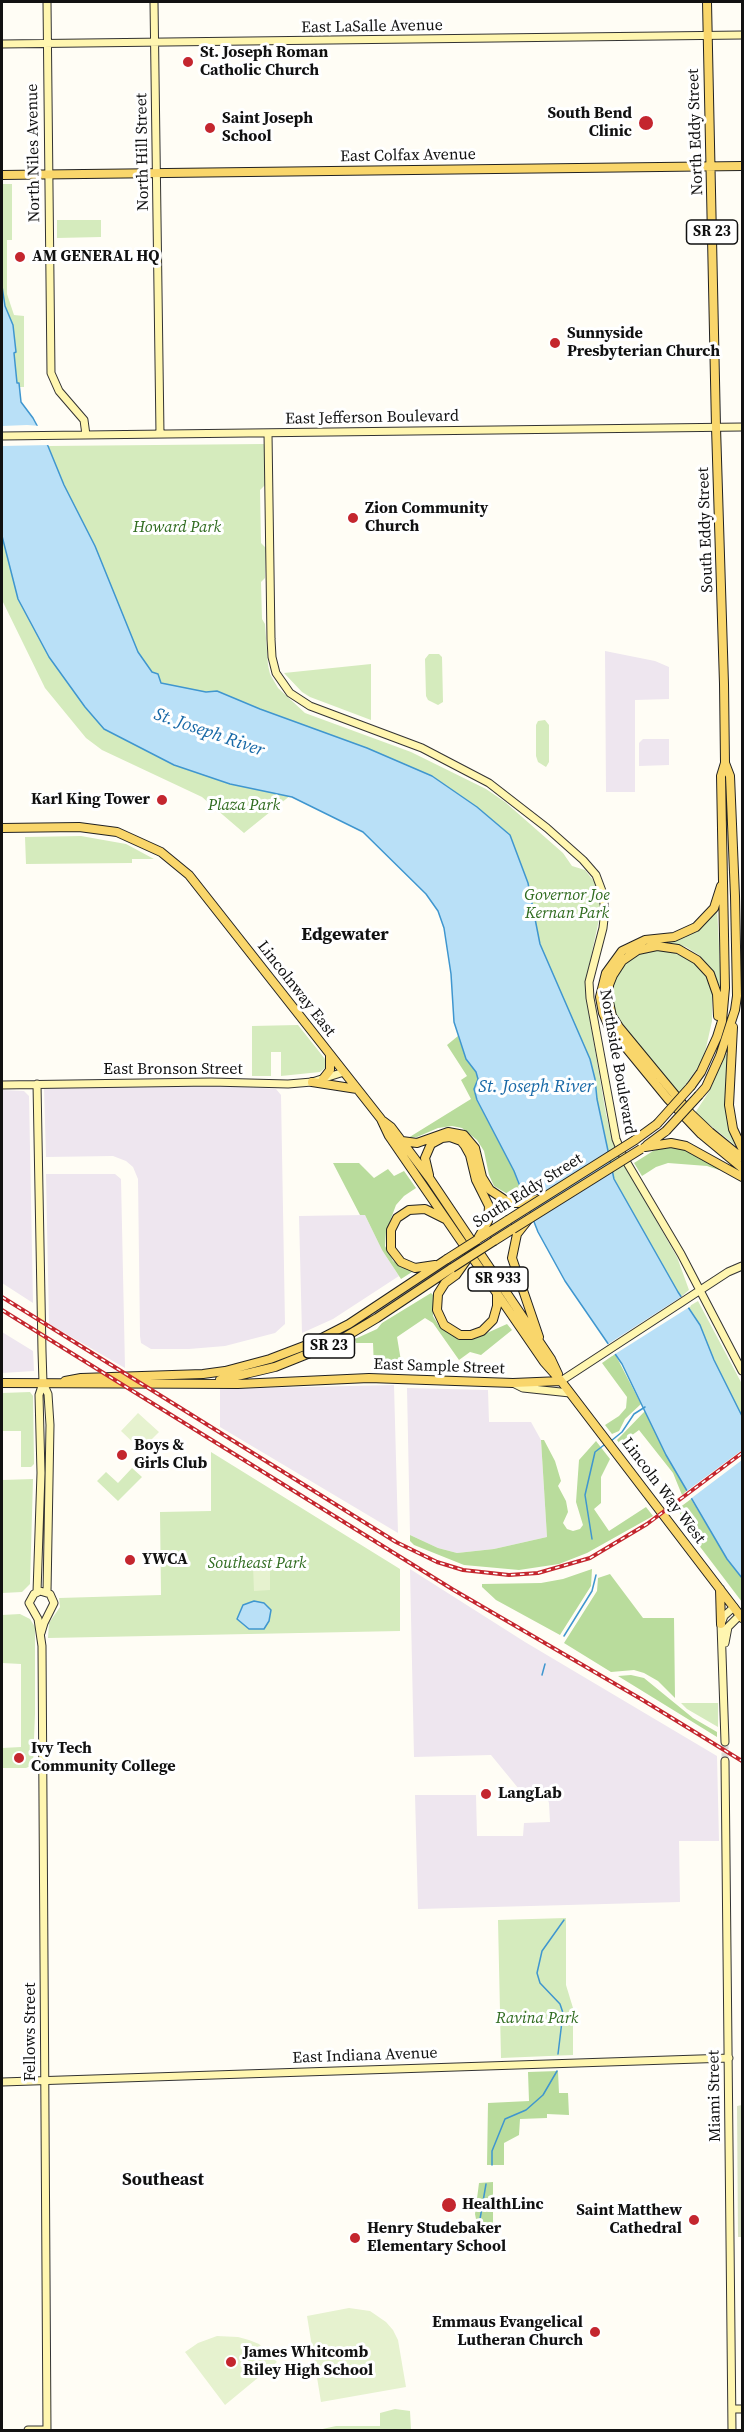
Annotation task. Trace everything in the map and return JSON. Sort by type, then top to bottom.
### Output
[{"type":"main road","name":"North Eddy Street","points":[[707,2],[714,297]]},
{"type":"main road","name":"East Colfax Avenue","points":[[5,175],[742,166]]},
{"type":"main road","name":"South Eddy Street","points":[[54,1382],[81,1378],[203,1374],[270,1359],[312,1343],[349,1324],[477,1240],[486,1230],[508,1220],[635,1140],[657,1124],[701,1072],[722,1021],[725,988],[721,776],[725,763],[714,297]]},
{"type":"main road","name":"South Eddy Street","points":[[189,1383],[252,1374],[298,1359],[354,1333],[454,1272],[469,1257],[494,1241],[515,1232],[529,1217],[643,1148],[666,1131],[706,1087],[720,1056],[735,1010],[737,947],[730,776],[725,763]]},
{"type":"main road","name":"Lincolnway East","points":[[2,828],[79,827],[117,832],[140,840],[161,852],[189,875],[381,1119]]},
{"type":"main road","points":[[724,876],[714,908],[703,922],[681,935],[645,940],[622,951],[606,973],[600,997],[609,1027],[661,1091],[701,1134],[742,1168]]},
{"type":"main road","points":[[717,1037],[717,994],[710,974],[697,960],[678,949],[657,946],[638,950],[617,967],[609,985],[609,1002],[612,1016],[619,1027],[690,1113],[742,1158]]},
{"type":"main road","points":[[735,1010],[729,1105],[733,1129],[742,1148]]},
{"type":"main road","points":[[323,1079],[330,1070],[329,1053]]},
{"type":"main road","points":[[312,1082],[357,1089]]},
{"type":"main road","name":"Lincoln Way West","points":[[381,1119],[392,1127],[430,1179],[540,1341],[561,1381]]},
{"type":"main road","name":"Lincoln Way West","points":[[381,1119],[389,1136],[544,1362],[561,1381],[741,1617]]},
{"type":"main road","points":[[402,1141],[417,1143],[448,1132],[464,1136],[475,1148],[482,1176],[495,1194],[514,1203],[526,1203],[541,1198]]},
{"type":"main road","points":[[430,1179],[425,1158],[431,1144],[442,1138],[450,1137],[461,1141],[468,1149],[476,1180],[487,1198],[489,1214],[486,1230]]},
{"type":"main road","points":[[643,1148],[671,1143],[686,1146],[742,1177]]},
{"type":"main road","points":[[445,1261],[424,1268],[406,1265],[391,1249],[389,1237],[397,1218],[409,1210],[425,1209],[450,1222]]},
{"type":"main road","points":[[515,1232],[512,1258],[540,1341]]},
{"type":"main road","points":[[454,1272],[440,1290],[436,1306],[440,1320],[454,1333],[471,1335],[487,1328],[496,1312],[497,1292]]},
{"type":"main road","name":"East Sample Street","points":[[2,1383],[54,1382],[81,1385],[401,1378],[513,1383],[561,1381]]},
{"type":"main road","points":[[720,1589],[720,1624]]},
{"type":"street","name":"North Niles Avenue","points":[[47,2],[49,304],[52,378],[58,391],[84,420],[86,435]]},
{"type":"street","name":"North Hill Street","points":[[154,2],[160,434]]},
{"type":"street","name":"East LaSalle Avenue","points":[[2,44],[742,36]]},
{"type":"street","name":"East Jefferson Boulevard","points":[[2,436],[742,427]]},
{"type":"street","name":"Northside Boulevard","points":[[268,433],[272,657],[276,674],[290,693],[310,706],[422,748],[471,772],[518,804],[572,849],[593,871],[600,883],[605,910],[603,928],[589,982],[590,998],[614,1132],[623,1156],[701,1291],[742,1371]]},
{"type":"street","name":"East Bronson Street","points":[[2,1085],[312,1082],[344,1072]]},
{"type":"street","points":[[37,1084],[43,1383],[39,1395],[41,1473],[37,1592]]},
{"type":"street","name":"East Sample Street","points":[[561,1381],[739,1267]]},
{"type":"street","points":[[43,1383],[48,1394],[50,1438],[47,1592]]},
{"type":"street","points":[[513,1383],[523,1388],[570,1393]]},
{"type":"street","points":[[37,1592],[47,1592],[54,1603],[48,1614],[36,1614],[29,1603],[31,1596],[37,1592]]},
{"type":"street","points":[[724,1742],[723,1657],[720,1624],[724,1616],[734,1607]]},
{"type":"street","name":"Fellows Street","points":[[36,1614],[41,1633],[47,2430]]},
{"type":"street","name":"Fellows Street","points":[[41,1633],[48,1614]]},
{"type":"street","points":[[723,1657],[728,1627],[741,1617]]},
{"type":"street","name":"Miami Street","points":[[725,1761],[732,2430]]},
{"type":"street","name":"East Indiana Avenue","points":[[2,2082],[729,2058]]},
{"type":"street","points":[[732,2409],[742,2409]]},
{"type":"street","points":[[28,2430],[47,2430]]},
{"type":"shaded area","points":[[605,651],[655,661],[669,667],[669,699],[635,700],[635,792],[606,792]]},
{"type":"shaded area","points":[[643,739],[669,739],[669,765],[639,766],[639,743]]},
{"type":"shaded area","points":[[218,1085],[276,1089],[281,1095],[285,1324],[275,1333],[225,1346],[151,1349],[141,1343],[140,1336],[138,1179],[133,1167],[126,1161],[113,1156],[46,1157],[44,1088]]},
{"type":"shaded area","points":[[2,1090],[24,1091],[29,1096],[33,1303],[2,1283]]},
{"type":"shaded area","points":[[46,1174],[115,1174],[121,1179],[125,1368],[49,1324]]},
{"type":"shaded area","points":[[365,1215],[382,1250],[399,1276],[333,1319],[302,1333],[299,1216]]},
{"type":"shaded area","points":[[2,1332],[33,1351],[34,1371],[2,1373]]},
{"type":"shaded area","points":[[394,1385],[398,1533],[220,1427],[220,1389]]},
{"type":"shaded area","points":[[407,1388],[488,1390],[489,1422],[531,1422],[541,1440],[547,1537],[494,1549],[457,1553],[438,1548],[410,1535]]},
{"type":"shaded area","points":[[410,1569],[525,1642],[717,1756],[719,1841],[679,1841],[680,1902],[418,1909],[415,1795],[476,1795],[477,1836],[523,1836],[524,1823],[550,1822],[547,1797],[535,1790],[523,1794],[491,1755],[414,1757]]},
{"type":"green space","points":[[2,184],[12,184],[12,240],[7,240],[7,294],[14,315],[24,316],[24,387],[19,387],[19,384],[2,369]]},
{"type":"green space","points":[[57,220],[101,220],[101,237],[57,238]]},
{"type":"green space","name":"Howard Park","points":[[264,444],[265,485],[260,490],[261,543],[266,548],[265,578],[261,582],[262,619],[265,624],[270,674],[278,688],[305,713],[411,752],[486,789],[505,802],[563,853],[572,866],[585,870],[597,885],[601,910],[586,980],[586,997],[606,1114],[613,1142],[621,1159],[677,1257],[689,1290],[681,1297],[614,1179],[590,1059],[540,944],[528,883],[510,835],[477,807],[432,776],[367,748],[217,691],[206,692],[161,683],[146,666],[128,634],[95,546],[64,485],[48,446]]},
{"type":"green space","name":"Plaza Park","points":[[2,532],[20,598],[291,795],[244,833],[202,797],[102,750],[86,738],[45,688],[2,600]]},
{"type":"green space","points":[[429,654],[439,654],[442,657],[443,702],[438,705],[428,700],[426,696],[425,659]]},
{"type":"green space","points":[[371,664],[371,720],[310,697],[284,673]]},
{"type":"green space","points":[[545,720],[549,725],[549,762],[546,767],[538,762],[536,756],[536,725],[538,721]]},
{"type":"green space","points":[[81,836],[126,844],[154,859],[132,859],[132,863],[26,864],[25,837]]},
{"type":"green space","points":[[717,907],[721,986],[711,968],[699,955],[686,947],[664,941],[677,938]]},
{"type":"green space","points":[[668,950],[692,961],[706,976],[712,991],[712,1021],[706,1048],[701,1063],[678,1095],[616,1015],[611,995],[618,972],[627,962],[644,951]]},
{"type":"green space","points":[[298,1025],[325,1059],[325,1068],[320,1072],[281,1076],[281,1052],[271,1052],[271,1076],[252,1076],[252,1026]]},
{"type":"green space","points":[[458,1036],[466,1059],[476,1072],[478,1079],[474,1089],[477,1101],[514,1171],[522,1194],[511,1196],[494,1186],[484,1151],[477,1140],[462,1128],[452,1126],[438,1128],[417,1137],[408,1138],[471,1099],[461,1080],[467,1076],[447,1045]]},
{"type":"green space","points":[[725,1054],[728,1054],[727,1120],[736,1146],[695,1113],[710,1090]]},
{"type":"green space","points":[[670,1146],[688,1150],[720,1167],[719,1170],[707,1166],[668,1163],[642,1176],[634,1163],[653,1151]]},
{"type":"green space","points":[[333,1163],[359,1163],[374,1178],[388,1169],[394,1176],[404,1171],[416,1188],[396,1205],[386,1232],[385,1246],[393,1261],[412,1272],[401,1279],[382,1250],[365,1215],[360,1215]]},
{"type":"green space","points":[[431,1293],[433,1295],[433,1316],[439,1326],[453,1335],[466,1338],[478,1337],[507,1324],[512,1330],[481,1355],[470,1352],[459,1360],[433,1323],[425,1318],[397,1337],[402,1367],[374,1368],[373,1343],[356,1343],[355,1339],[377,1329],[382,1323]]},
{"type":"green space","points":[[698,1301],[742,1384],[742,1416],[688,1307]]},
{"type":"green space","points":[[615,1354],[641,1404],[625,1419],[619,1431],[612,1434],[605,1425],[619,1416],[626,1408],[627,1397],[602,1363]]},
{"type":"green space","points":[[30,1392],[33,1396],[34,1464],[31,1467],[21,1467],[21,1431],[2,1431],[2,1393]]},
{"type":"green space","points":[[645,1411],[666,1455],[687,1491],[682,1495],[673,1473],[639,1430],[620,1444],[617,1440]]},
{"type":"green space","points":[[138,1413],[159,1432],[141,1450],[121,1431]]},
{"type":"green space","points":[[541,1440],[544,1440],[555,1461],[561,1481],[558,1486],[566,1501],[568,1512],[563,1523],[567,1529],[573,1531],[580,1529],[583,1525],[576,1502],[579,1460],[596,1441],[610,1459],[601,1477],[601,1503],[594,1509],[609,1531],[646,1507],[653,1516],[587,1553],[559,1564],[519,1570],[464,1565],[414,1545],[410,1541],[410,1535],[438,1548],[457,1553],[494,1549],[547,1537]]},
{"type":"green space","name":"Southeast Park","points":[[211,1452],[400,1569],[400,1631],[48,1638],[49,1623],[60,1607],[59,1598],[161,1595],[160,1512],[211,1511]]},
{"type":"green space","points":[[132,1468],[142,1477],[118,1501],[97,1481],[106,1472],[118,1483]]},
{"type":"green space","points":[[33,1479],[30,1584],[22,1592],[2,1593],[2,1480]]},
{"type":"green space","points":[[691,1499],[727,1559],[742,1578],[742,1602],[682,1523],[679,1508]]},
{"type":"green space","points":[[253,1566],[270,1566],[270,1590],[254,1591]]},
{"type":"green space","points":[[592,1569],[591,1586],[560,1635],[496,1600],[482,1587],[482,1584],[541,1583],[563,1579]]},
{"type":"green space","points":[[610,1574],[643,1618],[674,1618],[675,1698],[658,1681],[644,1673],[634,1670],[611,1672],[564,1643],[597,1591],[598,1578]]},
{"type":"green space","points":[[20,1614],[30,1619],[35,1627],[33,1765],[26,1768],[2,1768],[2,1748],[21,1747],[21,1664],[2,1663],[2,1615]]},
{"type":"green space","points":[[631,1675],[644,1678],[693,1718],[717,1732],[717,1737],[618,1676]]},
{"type":"green space","points":[[681,1703],[718,1703],[718,1727],[687,1709]]},
{"type":"green space","name":"Ravina Park","points":[[566,1918],[566,1985],[573,2008],[573,2055],[501,2058],[498,1920]]},
{"type":"green space","points":[[558,2071],[559,2093],[568,2093],[569,2115],[547,2114],[547,2118],[520,2119],[519,2135],[504,2143],[504,2165],[487,2165],[488,2103],[529,2101],[528,2072]]},
{"type":"green space","points":[[742,2105],[742,2237],[738,2237],[737,2106]]},
{"type":"green space","points":[[493,2182],[493,2223],[477,2224],[475,2214],[479,2183]]},
{"type":"green space","points":[[349,2308],[370,2311],[393,2330],[398,2340],[406,2387],[321,2402],[307,2316]]},
{"type":"green space","points":[[217,2336],[238,2337],[259,2344],[277,2362],[225,2405],[185,2352],[198,2343]]},
{"type":"green space","points":[[395,2409],[410,2411],[411,2430],[318,2430],[336,2426],[380,2426],[380,2413]]},
{"type":"water","name":"St. Joseph River","points":[[2,286],[5,306],[13,325],[17,383],[19,383],[21,402],[33,418],[48,446],[64,485],[95,546],[138,652],[152,672],[158,674],[161,683],[206,692],[217,691],[367,748],[432,776],[477,807],[510,835],[528,883],[540,944],[590,1059],[614,1179],[678,1292],[700,1325],[714,1360],[742,1416],[742,1578],[727,1559],[666,1455],[622,1364],[565,1281],[538,1232],[514,1171],[477,1100],[474,1089],[478,1079],[476,1072],[466,1059],[454,1022],[451,974],[444,928],[438,911],[426,894],[363,832],[292,797],[230,784],[174,765],[104,729],[49,657],[18,599],[2,536]]},
{"type":"water","points":[[254,1601],[264,1603],[271,1610],[269,1621],[264,1629],[249,1629],[237,1619],[243,1605]]},
{"type":"pier","points":[[2,426],[41,426],[51,445],[2,446]]},
{"type":"pier","points":[[684,1295],[691,1306],[612,1356],[605,1346]]},
{"type":"pier","points":[[742,1450],[742,1460],[689,1500],[684,1493]]},
{"type":"waterway","points":[[611,1441],[622,1432],[634,1414],[645,1407]]},
{"type":"waterway","points":[[592,1539],[585,1495],[595,1452],[604,1445]]},
{"type":"waterway","points":[[564,1636],[592,1591],[596,1575]]},
{"type":"waterway","points":[[542,1675],[545,1664]]},
{"type":"waterway","points":[[558,2054],[563,2013],[560,2004],[540,1983],[537,1973],[542,1951],[564,1920]]},
{"type":"waterway","points":[[492,2165],[492,2151],[505,2119],[526,2110],[543,2095],[557,2071]]},
{"type":"waterway","points":[[479,2225],[486,2184]]},
{"type":"tunnel","points":[[725,1742],[725,1761]]},
{"type":"railway","points":[[2,1297],[396,1542],[437,1562],[463,1570],[509,1575],[538,1573],[590,1558],[647,1524],[742,1453]]},
{"type":"railway","points":[[2,1310],[452,1589],[641,1699],[742,1761]]},
{"type":"place","name":"St. Joseph Roman Catholic Church","points":[[188,62]]},
{"type":"place","name":"South Bend Clinic","points":[[646,123]]},
{"type":"place","name":"Saint Joseph School","points":[[210,128]]},
{"type":"place","name":"AM GENERAL HQ","points":[[20,257]]},
{"type":"place","name":"Sunnyside Presbyterian Church","points":[[555,343]]},
{"type":"place","name":"Zion Community Church","points":[[353,518]]},
{"type":"place","name":"Karl King Tower","points":[[162,800]]},
{"type":"place","name":"Boys & Girls Club","points":[[122,1455]]},
{"type":"place","name":"YWCA","points":[[130,1560]]},
{"type":"place","name":"Ivy Tech Community College","points":[[19,1758]]},
{"type":"place","name":"LangLab","points":[[486,1794]]},
{"type":"place","name":"HealthLinc","points":[[449,2205]]},
{"type":"place","name":"Saint Matthew Cathedral","points":[[694,2220]]},
{"type":"place","name":"Henry Studebaker Elementary School","points":[[355,2238]]},
{"type":"place","name":"Emmaus Evangelical Lutheran Church","points":[[595,2332]]},
{"type":"place","name":"James Whitcomb Riley High School","points":[[231,2362]]},
{"type":"district","name":"Edgewater","points":[[345,935]]},
{"type":"district","name":"Southeast","points":[[163,2180]]},
{"type":"park label","name":"Governor Joe Kernan Park","points":[[567,905]]}]
